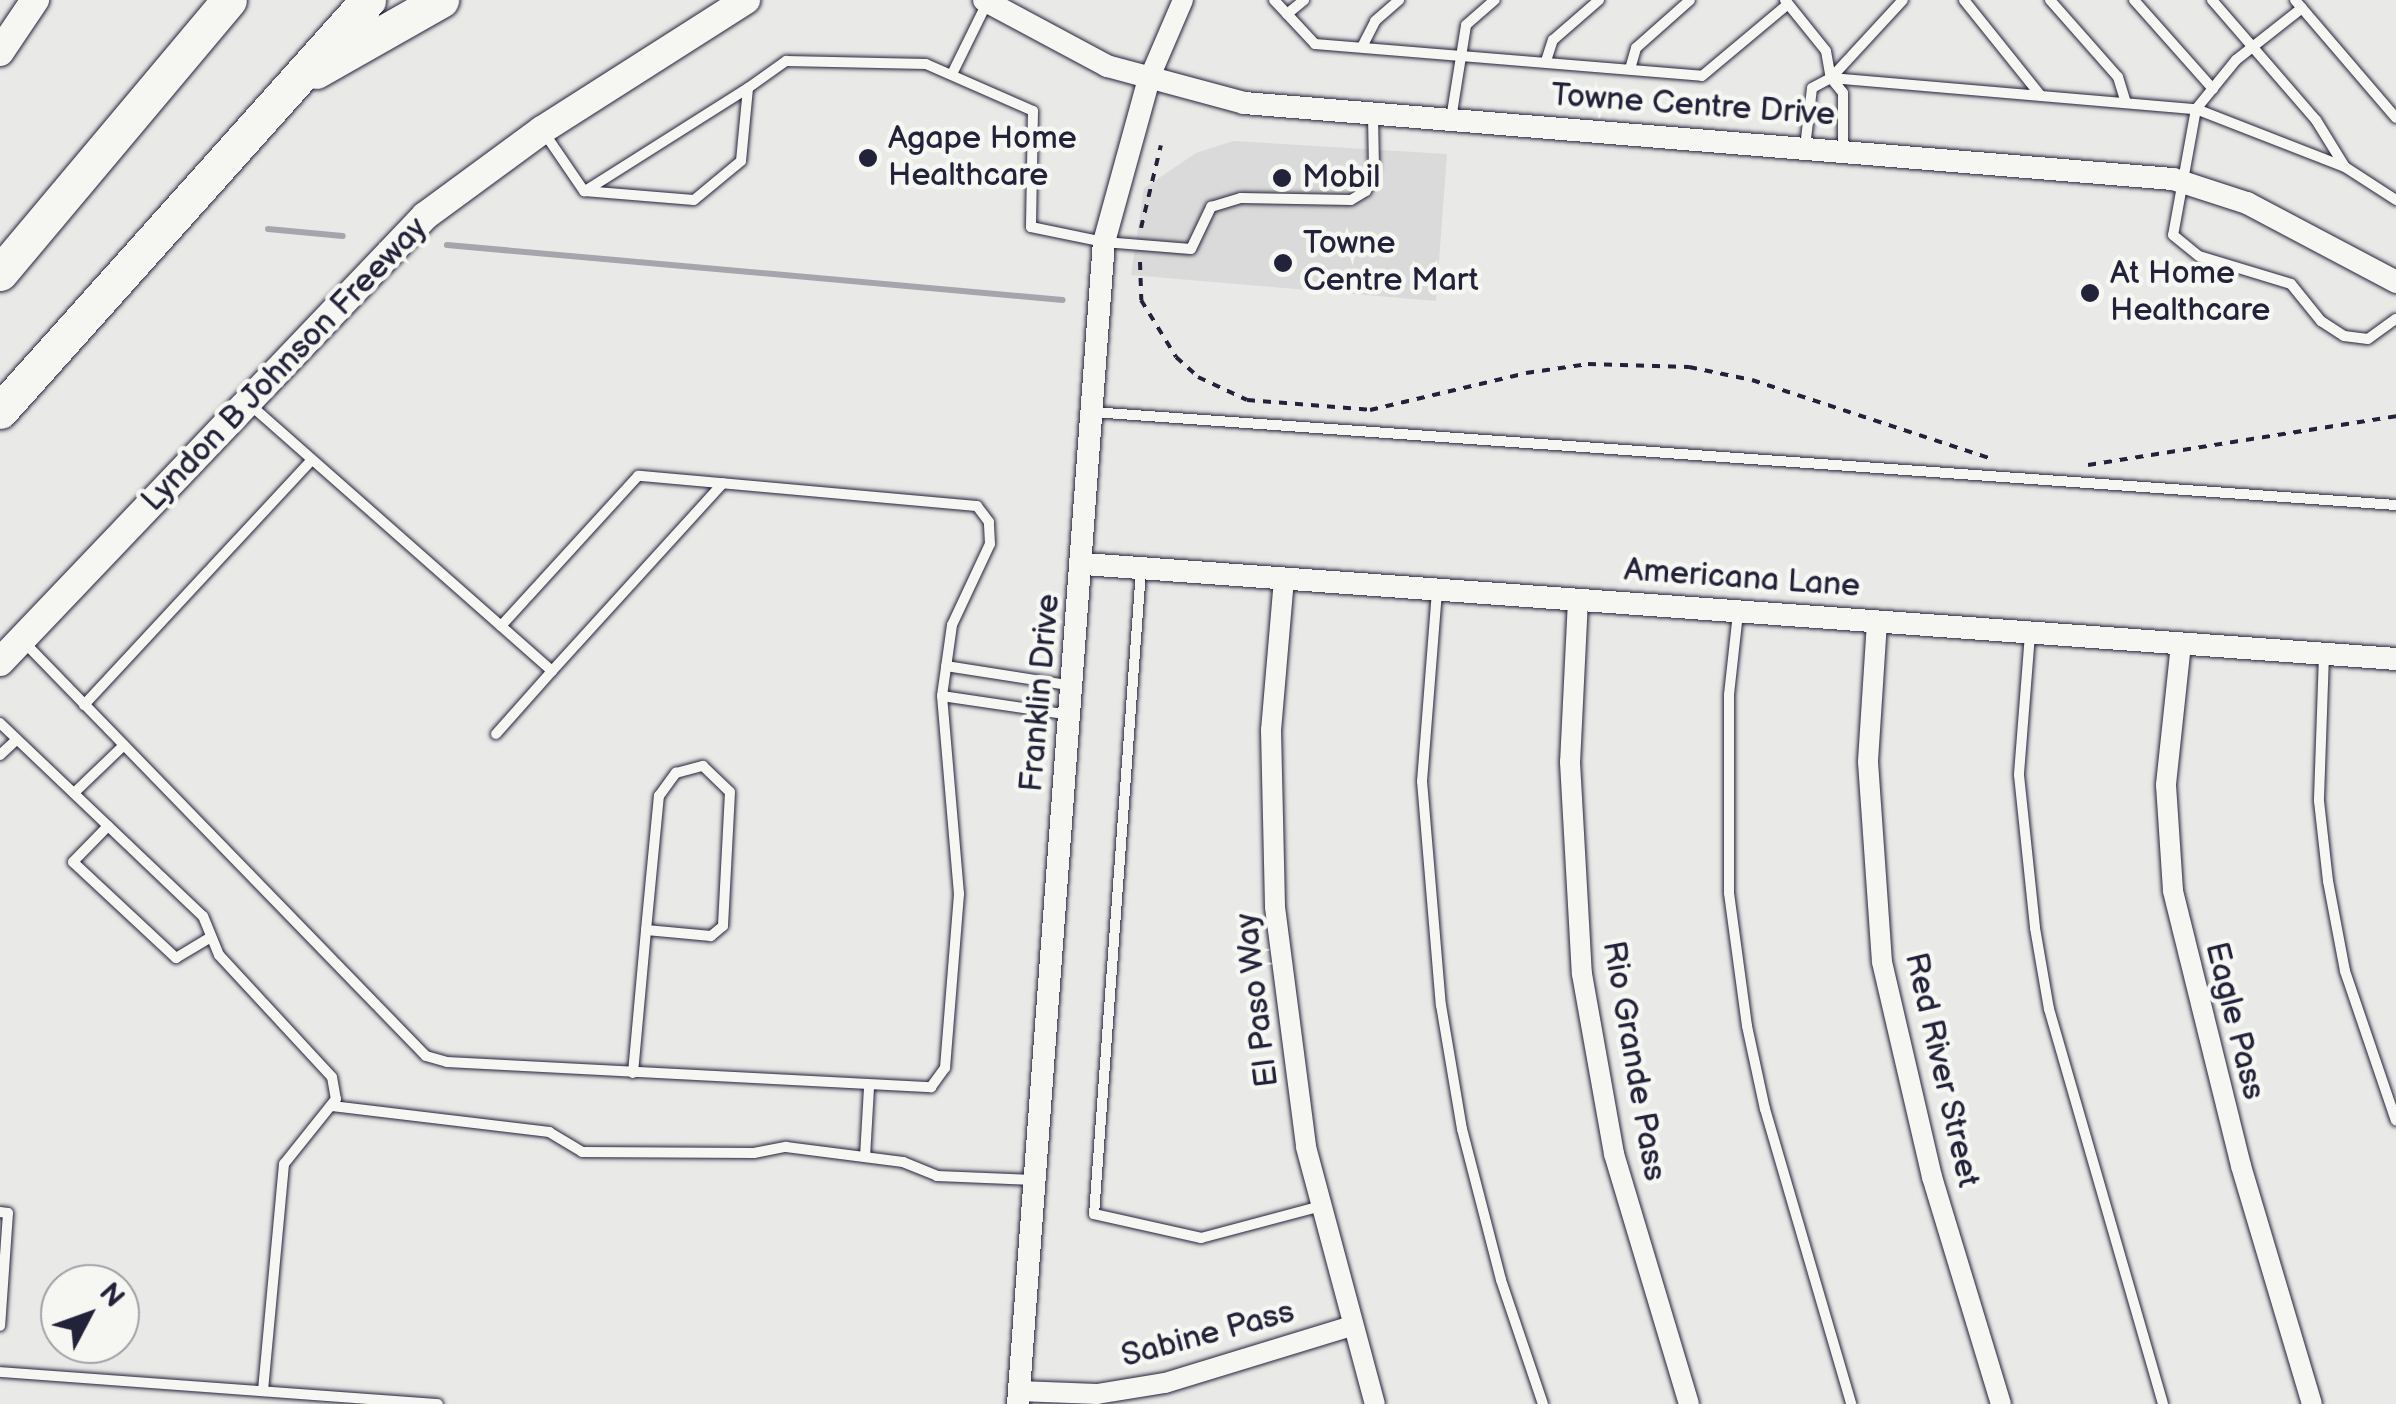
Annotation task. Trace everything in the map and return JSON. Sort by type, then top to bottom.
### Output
[{"type":"highway","points":[[0,411],[368,0]]},
{"type":"highway","points":[[294,82],[441,0]]},
{"type":"highway","points":[[0,273],[226,3]]},
{"type":"main road","points":[[0,52],[35,0]]},
{"type":"main road","name":"Lyndon B Johnson Freeway","points":[[0,662],[244,400],[426,216],[542,130],[746,0]]},
{"type":"street","name":"Franklin Drive","points":[[1018,1398],[1075,686],[1104,242],[1148,79],[1182,0]]},
{"type":"street","name":"Towne Centre Drive","points":[[986,1],[1047,38],[1148,79],[1244,103],[1843,150],[2180,182],[2247,202],[2396,282]]},
{"type":"street","name":"Americana Lane","points":[[1084,564],[2396,659]]},
{"type":"street","name":"El Paso Way","points":[[1284,579],[1271,730],[1275,907],[1306,1146],[1376,1404]]},
{"type":"street","name":"Rio Grande Pass","points":[[1578,600],[1570,762],[1582,974],[1614,1154],[1689,1404]]},
{"type":"street","name":"Red River Street","points":[[1877,622],[1868,762],[1882,962],[1932,1177],[2001,1404]]},
{"type":"street","name":"Eagle Pass","points":[[2181,644],[2166,785],[2177,910],[2241,1166],[2312,1404]]},
{"type":"street","name":"Sabine Pass","points":[[1018,1398],[1097,1394],[1164,1384],[1352,1326]]},
{"type":"lane","points":[[1274,0],[1315,44],[1458,52],[1702,76],[1786,2],[1826,50],[1830,78],[1843,93],[1843,150]]},
{"type":"lane","points":[[1287,14],[1304,0]]},
{"type":"lane","points":[[1362,47],[1375,21],[1400,0]]},
{"type":"lane","points":[[1451,120],[1458,52],[1466,25],[1495,0]]},
{"type":"lane","points":[[1546,61],[1553,40],[1599,0]]},
{"type":"lane","points":[[1630,69],[1636,48],[1690,0]]},
{"type":"lane","points":[[1805,147],[1812,88],[1830,78],[1903,0]]},
{"type":"lane","points":[[1964,0],[2041,96]]},
{"type":"lane","points":[[2050,0],[2118,77],[2126,103]]},
{"type":"lane","points":[[2134,0],[2212,89]]},
{"type":"lane","points":[[2212,0],[2316,120],[2345,167]]},
{"type":"lane","points":[[952,74],[986,1]]},
{"type":"lane","points":[[2396,118],[2298,4],[2196,108],[2173,234],[2182,249],[2291,284],[2321,321],[2344,336],[2368,339],[2396,319]]},
{"type":"lane","points":[[584,191],[786,61],[926,64],[1034,111],[1030,227],[1140,248],[1192,250],[1210,208],[1241,198],[1351,200],[1366,191],[1374,168],[1373,116]]},
{"type":"lane","points":[[1830,78],[2196,108],[2345,167],[2396,200]]},
{"type":"lane","points":[[584,191],[694,200],[742,161],[748,88]]},
{"type":"lane","points":[[542,130],[584,191]]},
{"type":"lane","points":[[244,400],[552,671]]},
{"type":"lane","points":[[1091,412],[2396,504]]},
{"type":"lane","points":[[84,704],[312,460]]},
{"type":"lane","points":[[22,640],[426,1056],[632,1073],[918,1090],[931,1087],[945,1068],[958,894],[942,696],[952,625],[990,544],[990,522],[977,506],[638,476],[500,626]]},
{"type":"lane","points":[[496,734],[723,484]]},
{"type":"lane","points":[[1142,568],[1094,1214],[1201,1238],[1321,1206]]},
{"type":"lane","points":[[1437,590],[1422,781],[1441,1005],[1466,1148],[1500,1280],[1543,1404]]},
{"type":"lane","points":[[1738,612],[1728,696],[1728,893],[1747,1026],[1765,1109],[1851,1404]]},
{"type":"lane","points":[[2030,633],[2020,775],[2034,928],[2049,1009],[2163,1404]]},
{"type":"lane","points":[[2324,654],[2319,801],[2328,881],[2345,971],[2396,1121]]},
{"type":"lane","points":[[946,666],[1075,686]]},
{"type":"lane","points":[[942,696],[1072,716]]},
{"type":"lane","points":[[0,722],[203,916],[219,954],[332,1077],[332,1106],[284,1164],[264,1391]]},
{"type":"lane","points":[[0,755],[17,739]]},
{"type":"lane","points":[[74,793],[124,745]]},
{"type":"lane","points":[[632,1073],[646,930],[660,796],[676,773],[703,766],[730,792],[723,926],[711,936],[646,930]]},
{"type":"lane","points":[[108,826],[73,862],[176,958],[212,937]]},
{"type":"lane","points":[[865,1157],[869,1087]]},
{"type":"lane","points":[[332,1106],[549,1132],[582,1152],[754,1153],[786,1147],[865,1157],[938,1176],[1037,1180]]},
{"type":"lane","points":[[0,1212],[8,1213],[0,1326]]},
{"type":"lane","points":[[0,1372],[438,1404]]},
{"type":"path","points":[[1161,145],[1140,248],[1142,300],[1160,336],[1198,376],[1247,400],[1370,410],[1557,368],[1689,367],[1752,380],[2005,461]]},
{"type":"path","points":[[2073,465],[2128,463],[2396,416]]},
{"type":"shaded area","points":[[1233,141],[1447,154],[1436,301],[1131,275],[1144,188],[1196,153]]},
{"type":"waterway","points":[[268,229],[343,236]]},
{"type":"waterway","points":[[447,245],[1063,300]]},
{"type":"place","name":"Agape Home Healthcare","points":[[868,158]]},
{"type":"place","name":"Mobil","points":[[1282,178]]},
{"type":"place","name":"Towne Centre Mart","points":[[1283,263]]},
{"type":"place","name":"At Home Healthcare","points":[[2090,293]]}]
